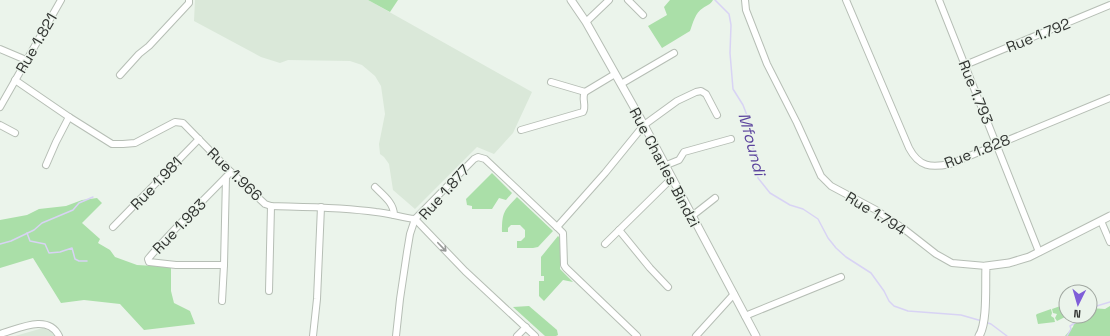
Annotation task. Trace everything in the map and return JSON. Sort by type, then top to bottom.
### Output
[{"type":"street","name":"Rue 1.821","points":[[0,107],[61,0]]},
{"type":"street","points":[[120,75],[189,3],[189,0]]},
{"type":"street","name":"Rue Charles Bindzi","points":[[571,0],[586,22],[644,125],[664,166],[756,336]]},
{"type":"street","points":[[586,22],[609,0]]},
{"type":"street","points":[[628,0],[643,15]]},
{"type":"street","name":"Rue 1.794","points":[[744,0],[746,10],[768,64],[797,122],[821,176],[831,186],[876,210],[904,229],[936,254],[952,263],[986,266],[1021,260],[1110,216]]},
{"type":"street","name":"Rue 1.828","points":[[846,0],[909,148],[916,159],[927,165],[938,166],[950,164],[1110,98]]},
{"type":"street","name":"Rue 1.793","points":[[939,0],[1039,252]]},
{"type":"street","name":"Rue 1.792","points":[[965,65],[1110,5]]},
{"type":"street","points":[[0,49],[26,60]]},
{"type":"street","points":[[620,84],[674,53]]},
{"type":"street","points":[[520,130],[583,112],[585,108],[583,95],[585,92],[615,74]]},
{"type":"street","name":"Rue 1.966","points":[[15,80],[112,144],[135,143],[175,122],[183,123],[265,204],[271,206],[321,207],[376,212],[402,218],[415,219]]},
{"type":"street","points":[[551,82],[585,92]]},
{"type":"street","points":[[637,336],[566,268],[564,265],[563,233],[558,227],[644,125],[677,101],[701,91],[706,94],[717,115]]},
{"type":"street","points":[[46,166],[69,117]]},
{"type":"street","points":[[0,125],[15,133]]},
{"type":"street","name":"Rue 1.981","points":[[113,227],[199,139]]},
{"type":"street","points":[[664,166],[679,160],[684,152],[731,139]]},
{"type":"street","name":"Rue 1.877","points":[[535,336],[465,270],[415,219],[474,159],[480,157],[485,158],[558,227]]},
{"type":"street","name":"Rue 1.983","points":[[226,177],[224,265],[149,262],[148,259],[180,223],[226,177],[231,172]]},
{"type":"street","points":[[605,244],[671,179]]},
{"type":"street","points":[[375,187],[392,205],[394,215]]},
{"type":"street","points":[[692,216],[715,198]]},
{"type":"street","points":[[269,291],[271,206]]},
{"type":"street","points":[[313,336],[317,299],[321,207]]},
{"type":"street","points":[[396,336],[407,252],[410,234],[415,219]]},
{"type":"street","points":[[1101,221],[1110,242]]},
{"type":"street","points":[[619,230],[650,268],[668,287]]},
{"type":"street","points":[[222,301],[224,265]]},
{"type":"street","points":[[979,336],[983,329],[986,266]]},
{"type":"street","points":[[745,316],[841,277]]},
{"type":"street","points":[[696,336],[734,294]]},
{"type":"street","points":[[0,334],[43,323],[50,325],[55,329],[59,336]]},
{"type":"street","points":[[517,336],[526,328]]},
{"type":"shaded area","points":[[195,0],[368,0],[532,92],[513,133],[494,154],[477,147],[415,209],[393,190],[389,164],[380,154],[379,144],[385,114],[381,86],[375,76],[362,65],[350,61],[288,60],[280,63],[261,57],[194,21]]},
{"type":"shaded area","points":[[43,328],[54,333],[54,336],[15,336]]},
{"type":"green space","points":[[368,0],[398,0],[390,12]]},
{"type":"green space","points":[[670,0],[713,0],[710,4],[700,10],[690,31],[662,48],[648,26],[667,15],[664,7]]},
{"type":"green space","points":[[492,173],[512,193],[506,200],[499,198],[492,209],[472,209],[472,206],[467,205],[466,199]]},
{"type":"green space","points":[[517,197],[553,231],[538,247],[517,248],[517,241],[521,241],[525,237],[525,230],[520,225],[511,225],[508,228],[508,232],[502,232],[503,216]]},
{"type":"green space","points":[[97,198],[102,203],[82,223],[100,239],[98,243],[110,250],[115,257],[137,265],[171,267],[171,291],[174,303],[190,311],[195,324],[144,330],[120,304],[84,300],[61,303],[33,258],[0,268],[0,220],[27,215],[39,209],[66,206],[82,200]]},
{"type":"green space","points":[[558,236],[560,238],[560,269],[573,282],[563,280],[544,301],[539,296],[539,281],[544,281],[544,276],[541,276],[541,257]]},
{"type":"green space","points":[[529,306],[557,330],[558,335],[545,336],[513,307]]},
{"type":"green space","points":[[1110,306],[1110,336],[1065,336],[1074,324],[1098,324],[1098,309],[1105,309]]},
{"type":"green space","points":[[1058,307],[1057,321],[1055,318],[1057,314],[1053,313],[1052,309]]},
{"type":"green space","points":[[1051,309],[1051,316],[1054,318],[1055,322],[1038,324],[1036,315]]},
{"type":"waterway","name":"Mfoundi","points":[[715,0],[729,14],[731,25],[730,53],[733,89],[743,105],[748,118],[758,178],[770,193],[790,205],[803,209],[818,219],[828,238],[836,248],[846,257],[871,273],[884,291],[889,301],[894,306],[908,311],[961,315],[982,321]]},
{"type":"waterway","points":[[0,244],[11,241],[34,230],[42,223],[73,210],[79,203],[93,197]]},
{"type":"waterway","points":[[27,233],[30,241],[45,244],[49,253],[60,252],[72,248],[75,259],[79,261],[87,261]]},
{"type":"waterway","name":"Mfoundi","points":[[1098,306],[1110,302]]},
{"type":"waterway","name":"Mfoundi","points":[[985,322],[991,324],[1007,336]]},
{"type":"waterway","name":"Mfoundi","points":[[1067,336],[1071,329],[1070,326],[1073,324]]}]
